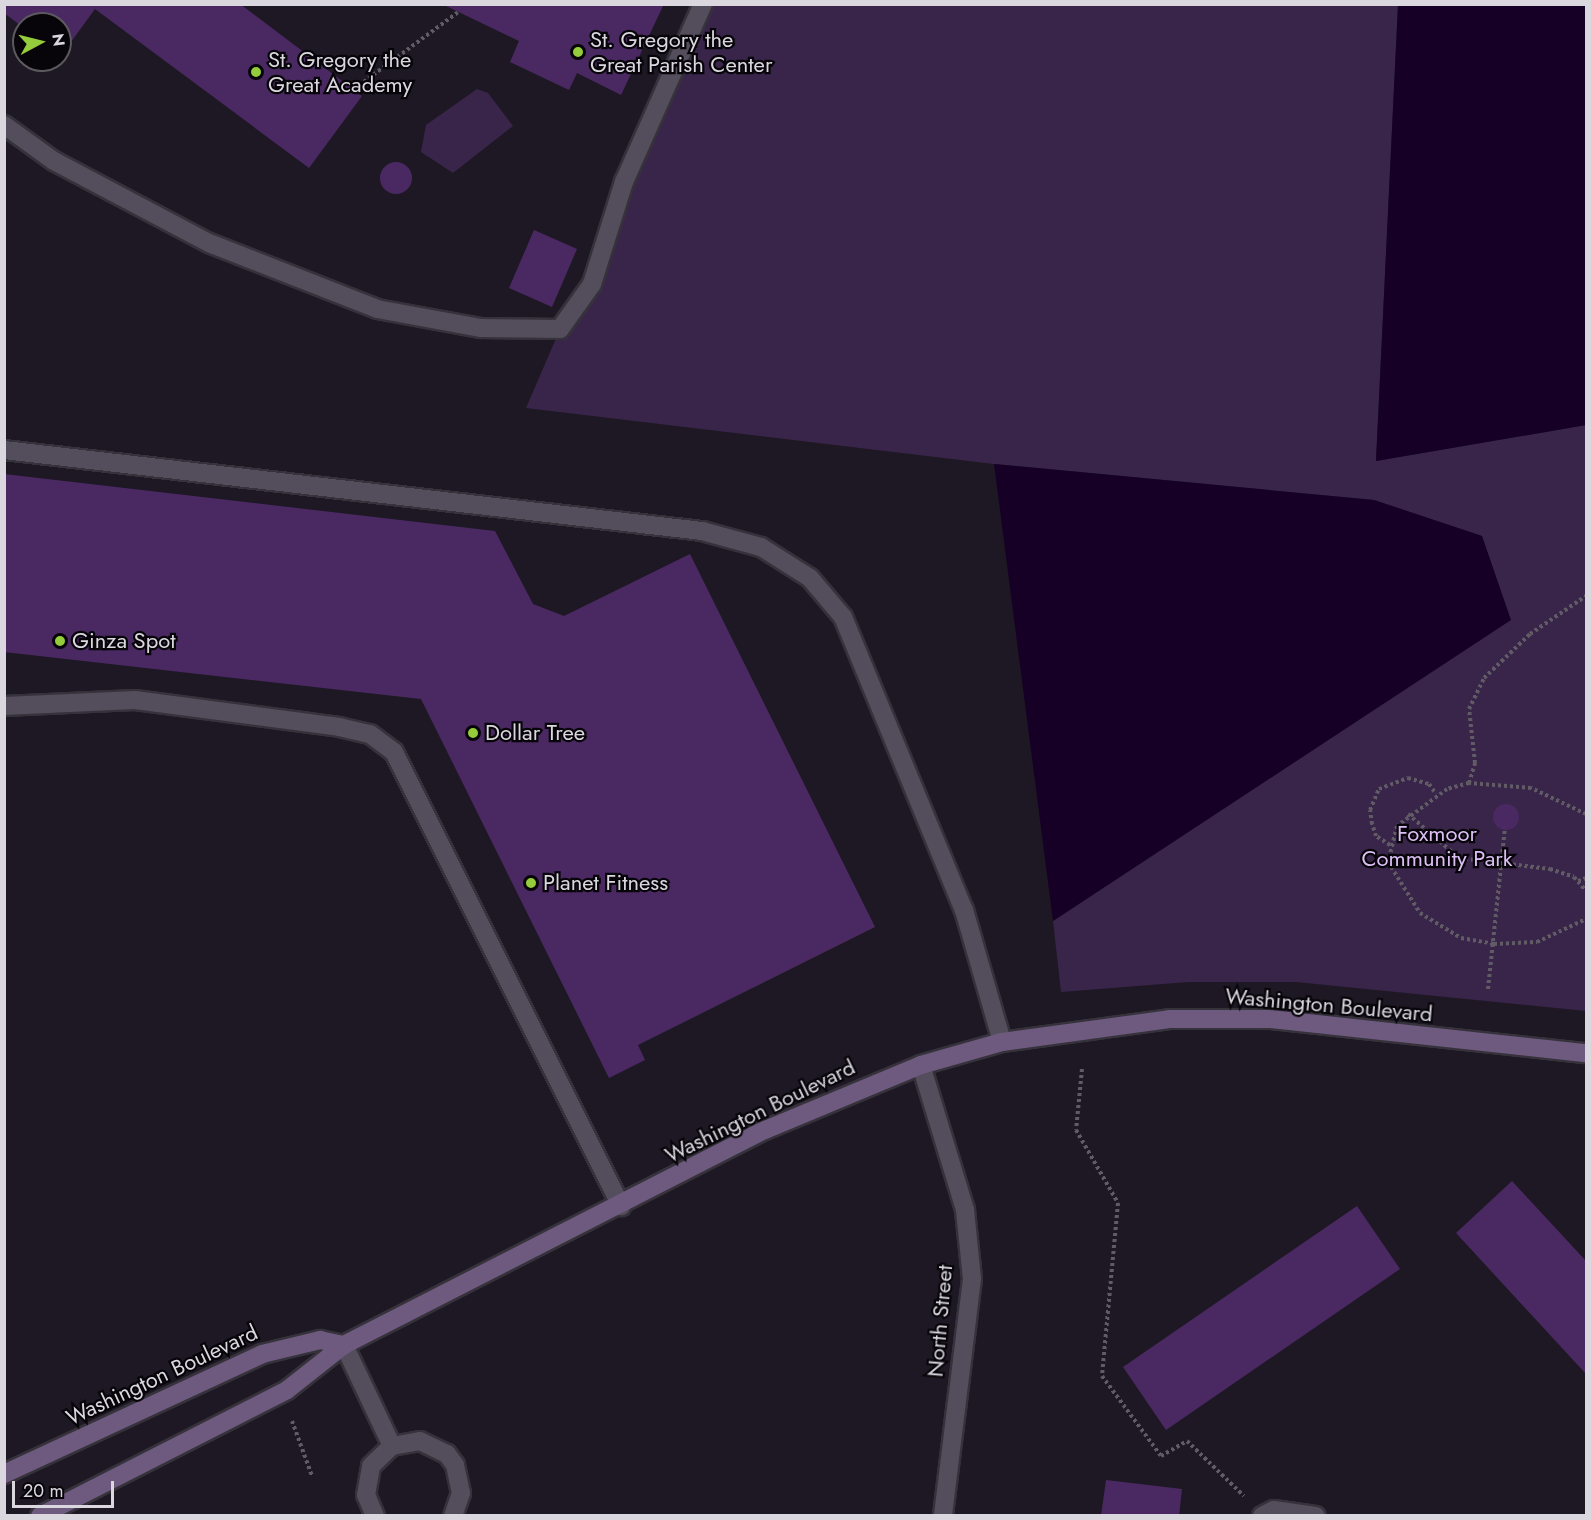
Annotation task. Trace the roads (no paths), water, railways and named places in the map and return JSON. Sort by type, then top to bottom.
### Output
[{"type":"street","points":[[4,125],[54,161],[209,243],[376,309],[481,328],[560,329],[592,284],[624,182],[703,4]]},
{"type":"street","points":[[4,450],[702,531],[761,547],[810,578],[843,617],[964,910],[1002,1042]]},
{"type":"street","points":[[4,706],[135,700],[339,727],[370,735],[394,752],[621,1206]]},
{"type":"street","name":"Washington Boulevard","points":[[40,1515],[287,1390],[344,1345],[832,1099],[921,1065],[1002,1042],[1169,1019],[1270,1019],[1587,1053]]},
{"type":"street","name":"North Street","points":[[921,1065],[965,1210],[972,1279],[943,1515]]},
{"type":"street","name":"Washington Boulevard","points":[[4,1474],[262,1354],[320,1340],[344,1345]]},
{"type":"street","points":[[344,1345],[392,1446]]},
{"type":"street","points":[[375,1515],[367,1480],[371,1466],[392,1446],[420,1441],[447,1454],[460,1479],[453,1515]]},
{"type":"street","points":[[1262,1514],[1316,1515]]},
{"type":"place","name":"St. Gregory the Great Parish Center","points":[[578,52]]},
{"type":"place","name":"St. Gregory the Great Academy","points":[[256,72]]},
{"type":"place","name":"Ginza Spot","points":[[60,641]]},
{"type":"place","name":"Dollar Tree","points":[[473,733]]},
{"type":"place","name":"Planet Fitness","points":[[531,883]]},
{"type":"park label","name":"Foxmoor Community Park","points":[[1437,846]]}]
